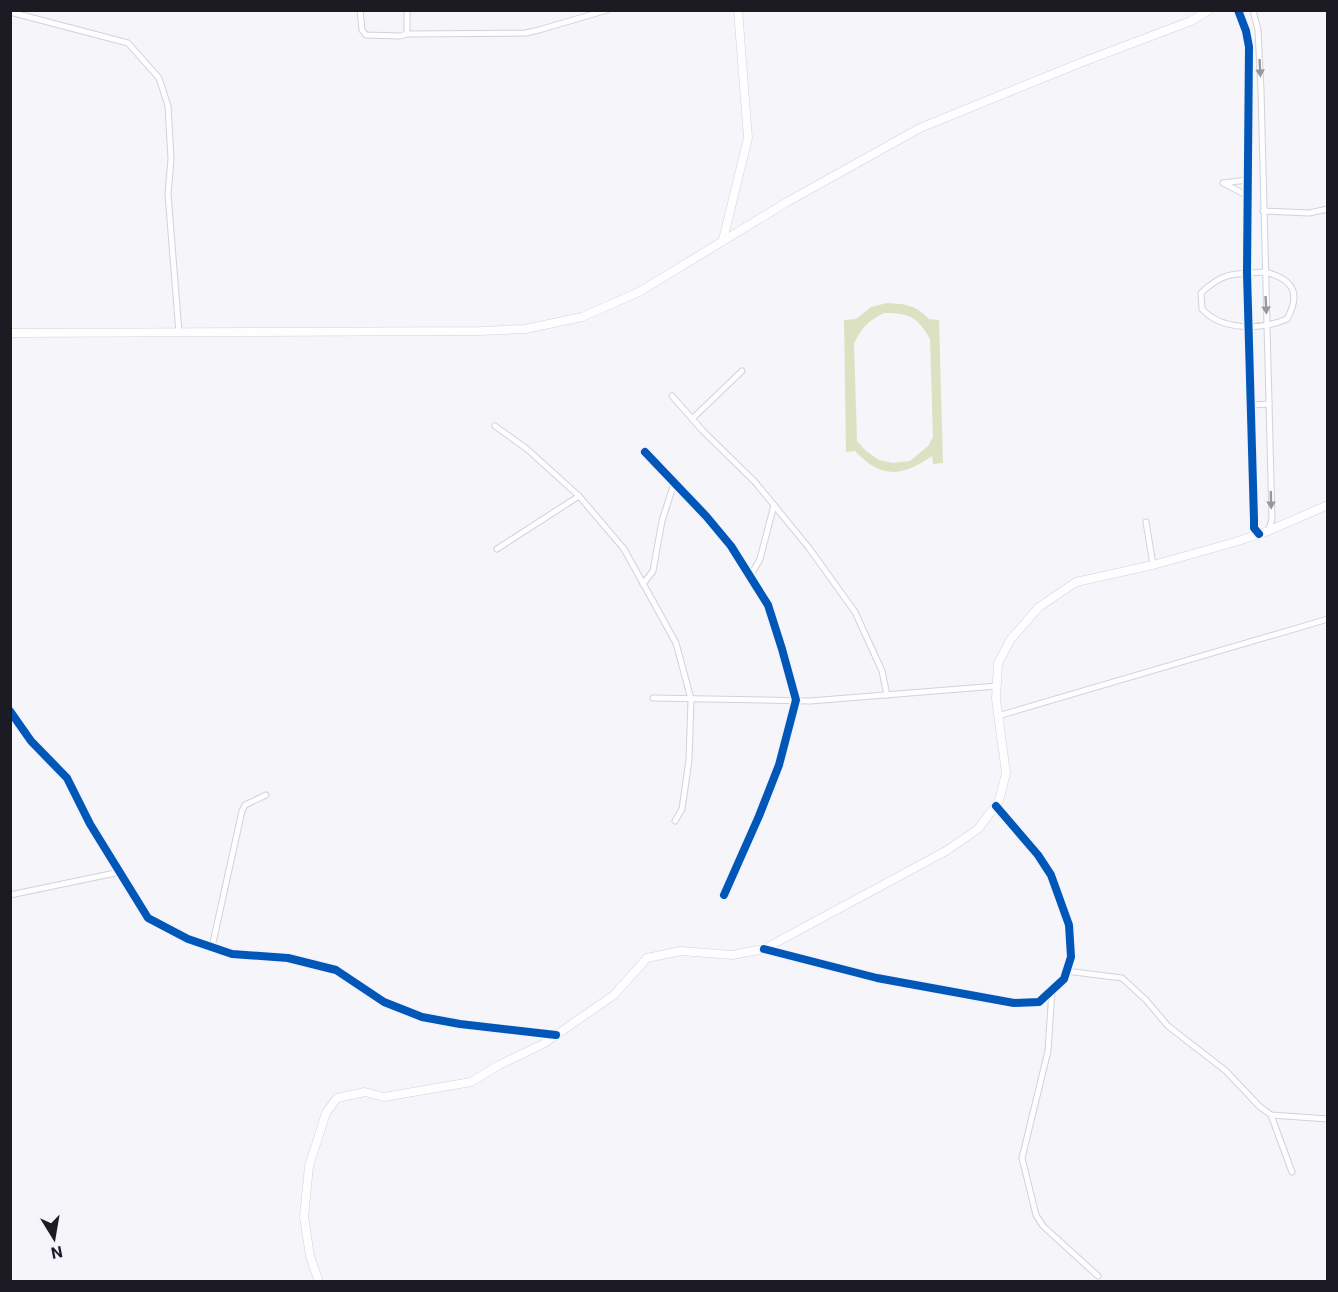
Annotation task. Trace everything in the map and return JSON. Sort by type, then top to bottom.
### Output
[{"type":"main road","points":[[723,240],[748,138],[738,10]]},
{"type":"main road","points":[[10,333],[480,331],[525,329],[582,317],[639,292],[787,202],[920,128],[1191,21],[1209,10]]},
{"type":"main road","points":[[319,1281],[309,1256],[304,1217],[309,1166],[326,1113],[337,1098],[365,1092],[384,1097],[471,1082],[499,1065],[543,1044],[614,995],[647,958],[681,951],[732,955],[764,949],[946,851],[978,829],[999,801],[1006,773],[998,716],[998,663],[1011,639],[1039,607],[1076,582],[1153,565],[1259,534],[1328,505]]},
{"type":"street","points":[[360,10],[362,30],[366,35],[400,36],[407,34],[526,33],[607,10]]},
{"type":"street","points":[[407,10],[407,34]]},
{"type":"street","points":[[1238,10],[1249,47],[1247,273],[1254,528],[1259,534]]},
{"type":"street","points":[[1253,10],[1258,30],[1263,164],[1272,519],[1268,531]]},
{"type":"street","points":[[10,12],[128,43],[159,78],[168,106],[171,159],[168,194],[179,333]]},
{"type":"street","points":[[1248,165],[1263,164]]},
{"type":"street","points":[[1246,195],[1224,183],[1247,180]]},
{"type":"street","points":[[1263,211],[1309,213],[1328,209]]},
{"type":"street","points":[[1265,272],[1285,279],[1292,288],[1294,301],[1287,319],[1267,324],[1232,325],[1216,321],[1202,309],[1201,293],[1219,279],[1233,273],[1247,273],[1265,272]]},
{"type":"street","points":[[693,418],[742,370]]},
{"type":"street","points":[[672,396],[703,431],[755,482],[809,548],[855,612],[882,671],[887,695]]},
{"type":"street","points":[[1251,405],[1269,404]]},
{"type":"street","points":[[495,426],[528,449],[579,496],[624,549],[675,643],[691,699],[689,760],[682,809],[675,821]]},
{"type":"street","points":[[645,452],[706,516],[731,546],[768,605],[783,649],[796,700],[779,765],[724,895]]},
{"type":"street","points":[[643,584],[653,571],[662,521],[674,483]]},
{"type":"street","points":[[497,549],[579,496]]},
{"type":"street","points":[[750,577],[760,560],[774,505]]},
{"type":"street","points":[[1146,522],[1153,565]]},
{"type":"street","points":[[998,716],[1328,619]]},
{"type":"street","points":[[653,698],[796,700],[997,686]]},
{"type":"street","points":[[10,711],[32,741],[67,778],[90,824],[148,918],[188,939],[232,954],[288,957],[336,970],[384,1002],[422,1017],[460,1024],[556,1035]]},
{"type":"street","points":[[212,947],[242,811],[245,805],[266,795]]},
{"type":"street","points":[[764,949],[878,978],[1014,1003],[1039,1002],[1064,979],[1071,957],[1068,925],[1051,875],[1038,855],[996,806]]},
{"type":"street","points":[[10,895],[120,872]]},
{"type":"street","points":[[1066,971],[1122,978],[1146,1000],[1168,1026],[1226,1071],[1259,1106],[1271,1115],[1328,1119]]},
{"type":"street","points":[[1052,990],[1048,1051],[1022,1158],[1036,1215],[1042,1226],[1098,1276]]},
{"type":"street","points":[[1271,1115],[1292,1172]]},
{"type":"green space","points":[[887,303],[905,305],[915,308],[929,319],[939,320],[943,463],[933,464],[932,456],[911,468],[892,472],[874,467],[855,451],[846,452],[844,320],[856,319],[871,307]],"holes":[[[884,313],[906,315],[917,321],[930,339],[933,437],[928,446],[910,461],[893,463],[879,460],[857,441],[854,344],[862,329],[869,322]]]},
{"type":"cycle path","points":[[1238,10],[1249,47],[1247,273],[1254,528],[1259,534]]},
{"type":"cycle path","points":[[645,452],[706,516],[731,546],[768,605],[796,700],[779,765],[724,895]]},
{"type":"cycle path","points":[[10,711],[31,741],[67,778],[90,824],[148,918],[188,939],[232,954],[288,958],[336,970],[384,1002],[422,1017],[460,1024],[556,1035]]},
{"type":"cycle path","points":[[764,949],[877,978],[1014,1003],[1039,1002],[1064,979],[1071,957],[1069,925],[1051,875],[1038,855],[996,806]]}]
